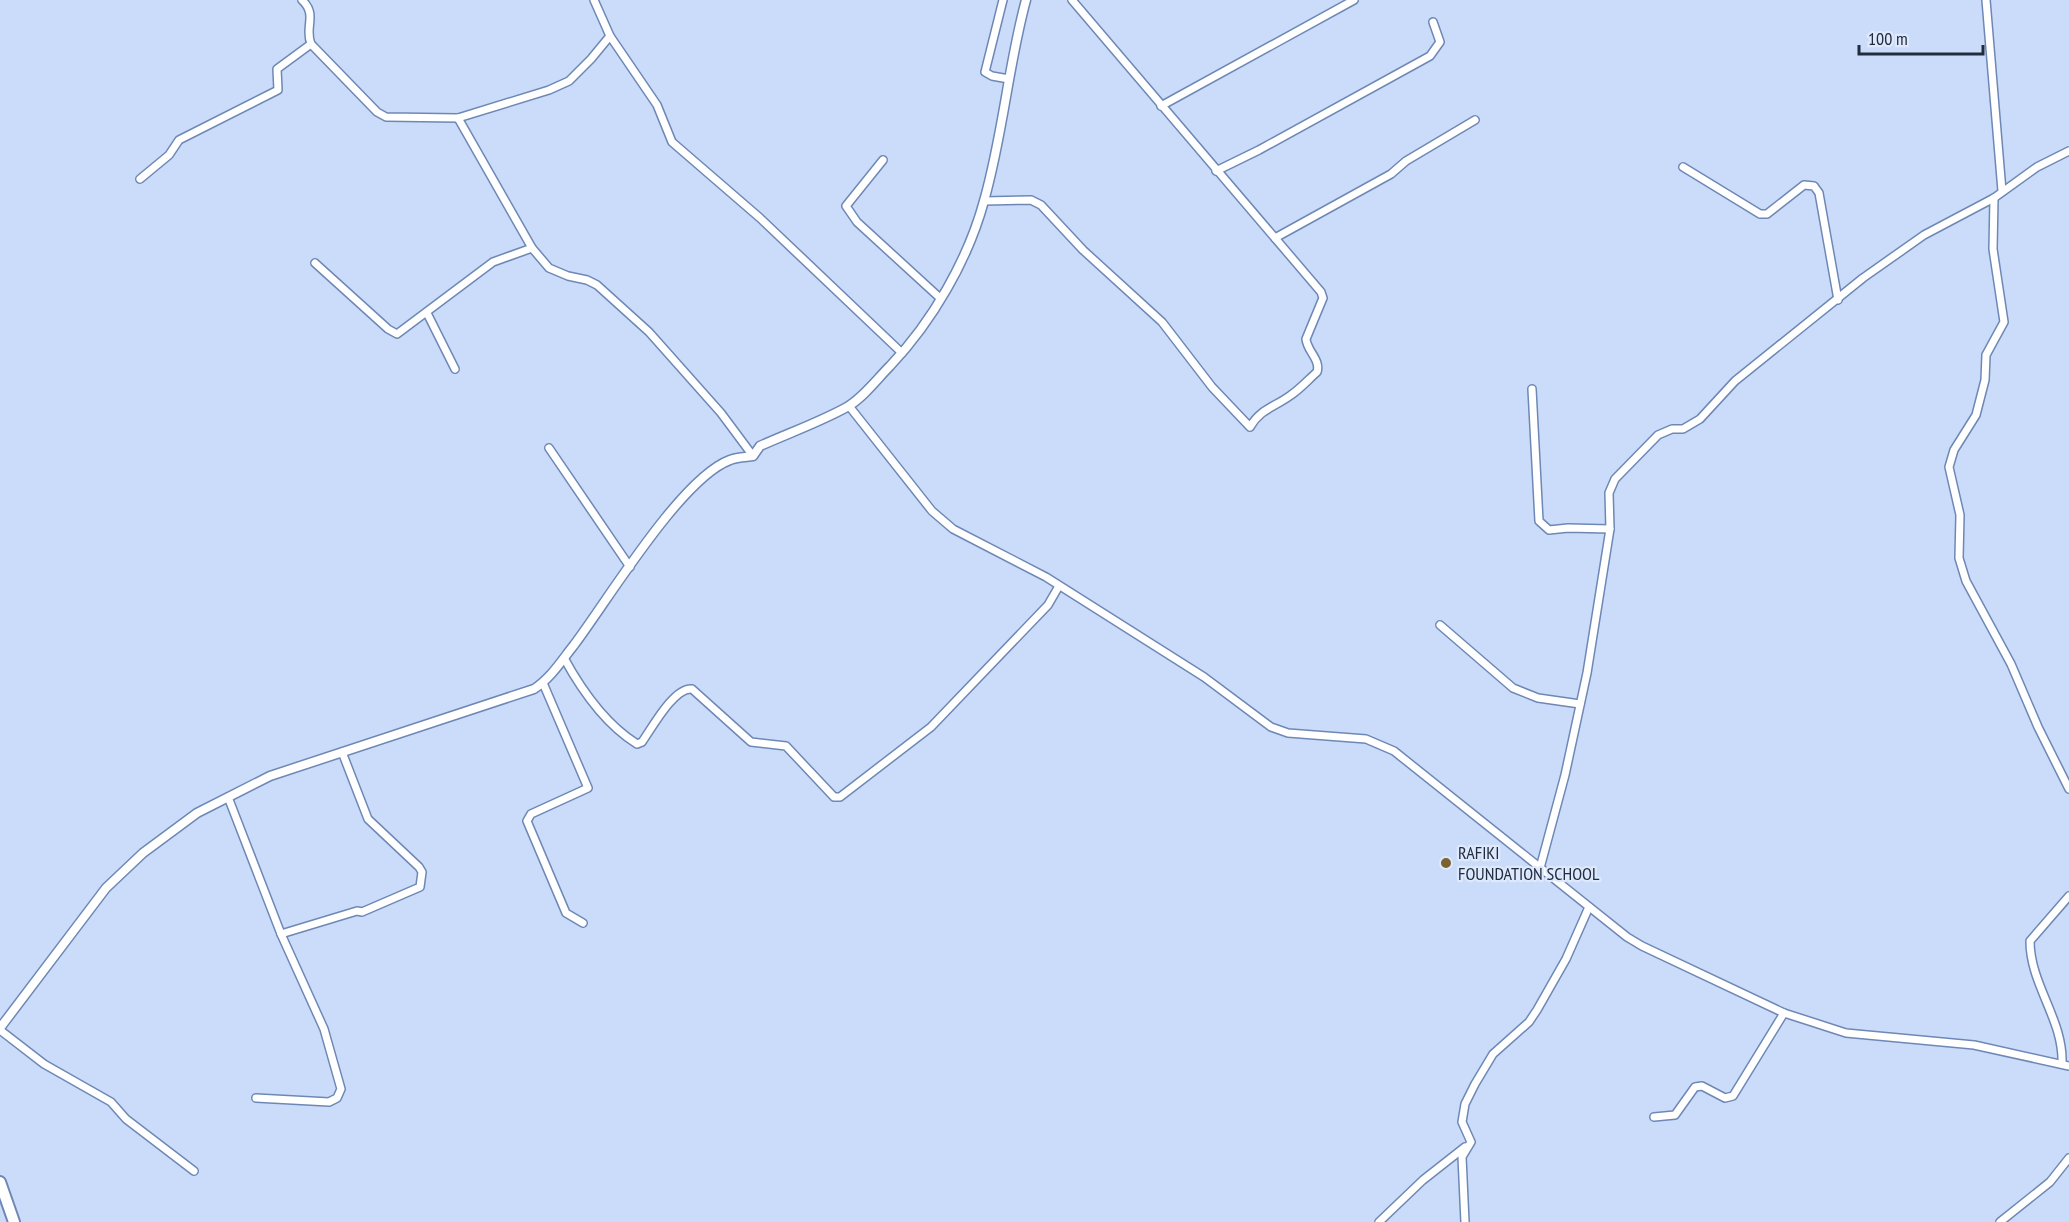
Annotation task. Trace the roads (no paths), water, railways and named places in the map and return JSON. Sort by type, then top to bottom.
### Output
[{"type":"main road","points":[[0,1182],[14,1222]]},
{"type":"street","points":[[302,0],[310,7],[312,17],[308,36],[311,44],[377,112],[386,117],[458,118],[549,90],[569,81],[610,36]]},
{"type":"street","points":[[594,0],[610,36],[657,105],[672,142],[760,218],[902,353]]},
{"type":"street","points":[[1003,0],[985,72],[992,76],[1009,79]]},
{"type":"street","points":[[194,1172],[126,1119],[111,1102],[45,1064],[0,1029],[114,880],[172,831],[197,813],[270,776],[523,693],[543,683],[564,658],[653,533],[706,475],[731,460],[753,456],[760,447],[849,406],[902,353],[940,298],[965,249],[984,201],[1009,79],[1014,42],[1026,0]]},
{"type":"street","points":[[984,201],[1031,200],[1041,205],[1083,250],[1162,321],[1212,387],[1250,427],[1257,414],[1271,409],[1294,394],[1318,368],[1306,339],[1323,298],[1317,286],[1216,171],[1072,0]]},
{"type":"street","points":[[1161,106],[1354,0]]},
{"type":"street","points":[[1986,0],[2002,191]]},
{"type":"street","points":[[1216,171],[1259,150],[1430,56],[1440,42],[1433,22]]},
{"type":"street","points":[[140,179],[169,154],[179,140],[195,129],[278,90],[277,69],[311,44]]},
{"type":"street","points":[[458,118],[532,248],[549,268],[568,276],[587,279],[597,285],[649,332],[721,413],[753,456]]},
{"type":"street","points":[[1275,238],[1391,174],[1406,161],[1475,120]]},
{"type":"street","points":[[1540,868],[1580,704],[1610,529],[1609,493],[1616,479],[1658,435],[1672,429],[1683,429],[1700,419],[1743,374],[1924,235],[1994,198],[2037,167],[2069,151]]},
{"type":"street","points":[[883,160],[846,206],[857,222],[940,298]]},
{"type":"street","points":[[1683,167],[1764,215],[1804,185],[1814,186],[1819,193],[1838,300]]},
{"type":"street","points":[[1994,198],[1994,260],[2004,322],[1986,355],[1985,380],[1976,415],[1954,450],[1949,466],[1960,515],[1959,558],[1966,581],[2011,664],[2038,727],[2069,789]]},
{"type":"street","points":[[315,262],[392,333],[401,333],[493,262],[532,248]]},
{"type":"street","points":[[427,313],[455,369]]},
{"type":"street","points":[[1532,389],[1539,521],[1549,530],[1610,529]]},
{"type":"street","points":[[849,406],[932,511],[953,529],[1059,586],[1204,677],[1271,727],[1288,733],[1366,739],[1387,747],[1589,908],[1642,946],[1784,1013],[1859,1036],[1974,1045],[2066,1065],[2062,1040],[2037,978],[2030,941],[2069,896]]},
{"type":"street","points":[[549,448],[630,567]]},
{"type":"street","points":[[564,658],[587,698],[622,733],[638,744],[642,742],[677,693],[685,688],[692,689],[751,742],[786,746],[834,797],[840,797],[931,727],[1048,605],[1059,586]]},
{"type":"street","points":[[1440,625],[1513,688],[1538,698],[1580,704]]},
{"type":"street","points":[[543,683],[588,788],[531,814],[527,821],[566,913],[583,923]]},
{"type":"street","points":[[281,933],[357,910],[362,912],[420,887],[422,872],[419,867],[369,819],[342,752]]},
{"type":"street","points":[[228,797],[281,933],[324,1029],[338,1074],[340,1094],[329,1102],[256,1098]]},
{"type":"street","points":[[1472,1142],[1462,1122],[1465,1104],[1474,1084],[1493,1054],[1528,1022],[1537,1010],[1566,959],[1589,908]]},
{"type":"street","points":[[1654,1117],[1669,1118],[1675,1115],[1695,1087],[1702,1086],[1725,1098],[1732,1096],[1784,1013]]},
{"type":"street","points":[[1379,1222],[1423,1180],[1472,1142]]},
{"type":"street","points":[[1465,1222],[1462,1157],[1472,1142]]},
{"type":"street","points":[[2000,1222],[2050,1182],[2069,1158]]},
{"type":"place","name":"RAFIKI FOUNDATION SCHOOL","points":[[1446,863]]}]
